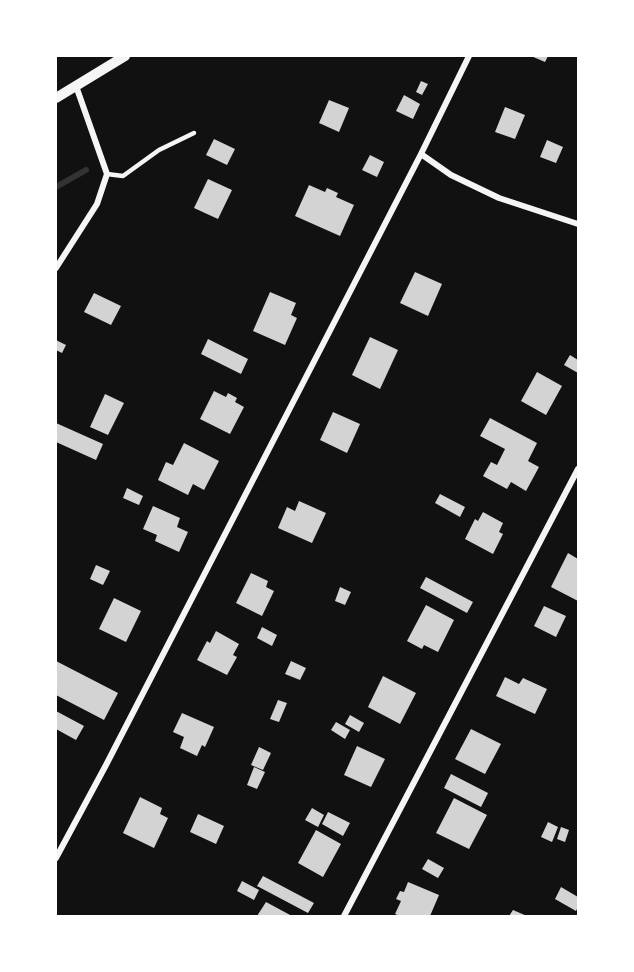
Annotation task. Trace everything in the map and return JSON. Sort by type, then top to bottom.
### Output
[{"type":"street","points":[[56,98],[125,56]]},
{"type":"street","points":[[56,858],[421,154],[469,56]]},
{"type":"street","points":[[56,268],[97,204],[107,174],[76,86]]},
{"type":"street","points":[[421,154],[451,175],[499,198],[579,224]]},
{"type":"street","points":[[344,916],[579,469]]},
{"type":"lane","points":[[107,174],[123,176],[159,150],[194,133]]},
{"type":"building","points":[[531,56],[548,56],[545,62]]},
{"type":"building","points":[[421,81],[428,84],[422,95],[416,92]]},
{"type":"building","points":[[404,95],[420,104],[413,119],[396,111]]},
{"type":"building","points":[[329,100],[349,108],[339,132],[319,123]]},
{"type":"building","points":[[505,107],[525,115],[515,139],[495,132]]},
{"type":"building","points":[[214,139],[235,149],[227,165],[206,155]]},
{"type":"building","points":[[547,140],[563,147],[556,163],[540,157]]},
{"type":"building","points":[[370,155],[384,162],[377,177],[362,170]]},
{"type":"building","points":[[208,179],[232,190],[218,219],[194,208]]},
{"type":"building","points":[[309,185],[325,192],[327,188],[338,193],[336,197],[354,205],[340,236],[295,216]]},
{"type":"building","points":[[415,272],[442,284],[428,316],[400,303]]},
{"type":"building","points":[[270,292],[296,303],[291,315],[297,318],[285,345],[253,331]]},
{"type":"building","points":[[94,293],[121,306],[111,325],[84,312]]},
{"type":"building","points":[[370,337],[398,350],[380,389],[352,375]]},
{"type":"building","points":[[208,339],[248,359],[241,374],[201,354]]},
{"type":"building","points":[[56,340],[66,345],[62,353],[56,350]]},
{"type":"building","points":[[570,355],[578,360],[578,373],[564,365]]},
{"type":"building","points":[[537,372],[562,386],[546,415],[521,401]]},
{"type":"building","points":[[214,391],[226,397],[228,393],[237,398],[235,402],[244,407],[230,434],[200,419]]},
{"type":"building","points":[[105,394],[124,403],[108,435],[90,427]]},
{"type":"building","points":[[333,412],[360,424],[347,453],[320,440]]},
{"type":"building","points":[[490,418],[537,443],[528,461],[539,467],[526,491],[511,482],[507,489],[483,476],[491,462],[497,465],[505,449],[480,436]]},
{"type":"building","points":[[56,423],[103,444],[96,460],[56,442]]},
{"type":"building","points":[[184,443],[219,461],[204,490],[193,484],[188,495],[158,480],[166,462],[173,465]]},
{"type":"building","points":[[127,488],[143,496],[139,505],[123,498]]},
{"type":"building","points":[[440,494],[465,507],[460,517],[435,503]]},
{"type":"building","points":[[299,501],[326,513],[312,543],[278,528],[287,507],[295,511]]},
{"type":"building","points":[[153,506],[180,518],[177,527],[188,532],[179,552],[155,541],[157,535],[143,529]]},
{"type":"building","points":[[483,512],[503,523],[499,532],[503,534],[493,554],[465,539],[475,519],[478,521]]},
{"type":"building","points":[[568,553],[578,559],[578,601],[551,587]]},
{"type":"building","points":[[96,565],[110,571],[103,585],[90,579]]},
{"type":"building","points":[[251,573],[268,581],[266,587],[274,591],[262,616],[236,603]]},
{"type":"building","points":[[426,577],[473,602],[467,613],[420,588]]},
{"type":"building","points":[[340,587],[351,592],[345,605],[335,601]]},
{"type":"building","points":[[114,598],[141,611],[126,642],[99,629]]},
{"type":"building","points":[[426,605],[454,620],[438,652],[424,645],[422,649],[407,641]]},
{"type":"building","points":[[544,606],[566,616],[556,637],[534,626]]},
{"type":"building","points":[[262,627],[277,635],[272,646],[257,638]]},
{"type":"building","points":[[216,631],[239,644],[233,655],[237,657],[227,675],[197,660],[207,641],[210,643]]},
{"type":"building","points":[[56,661],[118,693],[104,720],[56,695]]},
{"type":"building","points":[[291,661],[306,668],[300,680],[285,674]]},
{"type":"building","points":[[383,676],[416,693],[400,724],[368,707]]},
{"type":"building","points":[[505,677],[519,684],[523,678],[547,689],[535,714],[496,696]]},
{"type":"building","points":[[278,700],[287,703],[279,722],[270,719]]},
{"type":"building","points":[[56,711],[84,726],[76,740],[56,729]]},
{"type":"building","points":[[182,713],[214,727],[205,747],[202,745],[197,756],[180,748],[184,737],[173,732]]},
{"type":"building","points":[[350,715],[364,723],[359,732],[345,724]]},
{"type":"building","points":[[336,722],[350,730],[345,739],[331,730]]},
{"type":"building","points":[[471,729],[501,744],[485,774],[455,759]]},
{"type":"building","points":[[357,746],[385,759],[371,787],[344,775]]},
{"type":"building","points":[[259,747],[271,753],[263,770],[251,765]]},
{"type":"building","points":[[254,767],[265,772],[257,789],[247,785]]},
{"type":"building","points":[[451,774],[488,793],[481,807],[444,788]]},
{"type":"building","points":[[140,797],[162,808],[160,814],[168,818],[154,848],[123,833]]},
{"type":"building","points":[[454,798],[487,815],[469,849],[436,833]]},
{"type":"building","points":[[312,808],[324,815],[318,827],[305,820]]},
{"type":"building","points":[[328,812],[350,823],[343,836],[322,824]]},
{"type":"building","points":[[198,814],[224,826],[216,844],[190,832]]},
{"type":"building","points":[[548,822],[558,827],[552,842],[541,837]]},
{"type":"building","points":[[561,827],[569,830],[565,842],[557,839]]},
{"type":"building","points":[[316,830],[341,844],[323,877],[298,863]]},
{"type":"building","points":[[428,859],[444,868],[438,878],[422,869]]},
{"type":"building","points":[[263,876],[314,903],[308,913],[257,886]]},
{"type":"building","points":[[242,881],[259,890],[254,900],[237,891]]},
{"type":"building","points":[[408,882],[439,895],[430,916],[395,914],[401,901],[396,899],[400,891],[404,892]]},
{"type":"building","points":[[561,887],[578,897],[576,911],[555,899]]},
{"type":"building","points":[[266,902],[292,916],[257,916]]},
{"type":"building","points":[[513,910],[527,916],[509,916]]},
{"type":"waterway","points":[[56,187],[86,170]]}]
